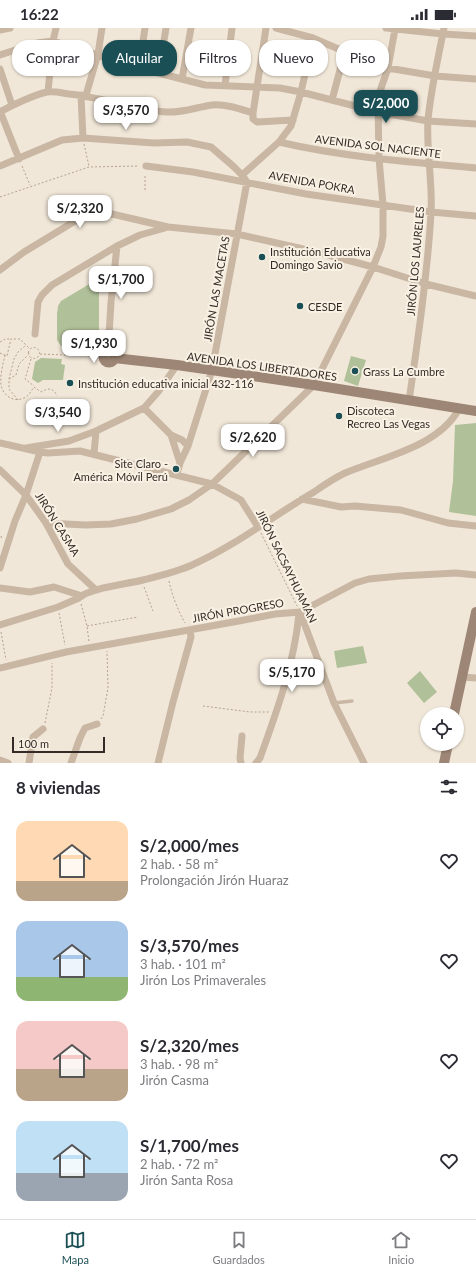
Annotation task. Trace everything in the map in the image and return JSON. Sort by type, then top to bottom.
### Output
[{"type":"street","points":[[0,30],[10,28]]},
{"type":"street","points":[[53,40],[56,28]]},
{"type":"street","points":[[83,138],[84,95],[98,54],[102,28]]},
{"type":"street","points":[[143,40],[145,28]]},
{"type":"street","points":[[164,40],[166,28]]},
{"type":"street","points":[[182,79],[191,28]]},
{"type":"street","points":[[225,85],[232,28]]},
{"type":"street","points":[[266,28],[253,119],[257,122],[293,120]]},
{"type":"street","points":[[276,28],[313,38],[336,47]]},
{"type":"street","points":[[386,28],[395,30],[444,31],[476,36]]},
{"type":"street","points":[[389,63],[395,30]]},
{"type":"street","name":"JIRÓN LOS LAURELES","points":[[409,401],[426,284],[431,212],[428,121],[444,31]]},
{"type":"street","points":[[242,175],[279,142],[291,126],[301,92],[313,38]]},
{"type":"street","points":[[0,55],[12,51]]},
{"type":"street","points":[[94,53],[102,55]]},
{"type":"street","points":[[389,68],[435,76],[476,79]]},
{"type":"street","points":[[0,69],[12,105]]},
{"type":"street","points":[[48,92],[50,76]]},
{"type":"street","points":[[170,76],[205,85],[280,88],[378,112],[428,121],[476,124]]},
{"type":"street","points":[[332,100],[339,76]]},
{"type":"street","points":[[46,523],[110,524],[137,519],[171,509],[189,500],[212,484],[314,385],[373,267],[381,247],[383,236],[383,205],[379,158],[378,112],[379,94],[385,76]]},
{"type":"street","points":[[19,159],[0,111],[48,92],[84,95],[138,108],[167,112],[183,111],[212,105],[225,105],[253,113]]},
{"type":"street","points":[[0,166],[62,140],[83,138],[154,143],[187,142],[211,147],[242,175],[247,182]]},
{"type":"street","name":"AVENIDA SOL NACIENTE","points":[[279,142],[304,148],[379,158],[476,168]]},
{"type":"street","name":"AVENIDA POKRA","points":[[146,166],[193,172],[306,194],[431,212],[476,216]]},
{"type":"street","name":"JIRÓN LAS MACETAS","points":[[177,474],[180,463],[188,446],[212,370],[247,182]]},
{"type":"street","points":[[0,270],[24,252],[85,216],[112,214],[168,227],[237,234],[321,253],[373,267],[426,284],[476,296]]},
{"type":"street","points":[[35,334],[38,302],[46,290],[52,285],[117,246],[140,235],[168,227]]},
{"type":"street","points":[[109,357],[111,302],[117,246]]},
{"type":"street","name":"AVENIDA LOS LIBERTADORES","points":[[109,357],[177,365],[314,385],[476,411]]},
{"type":"street","points":[[23,448],[69,441],[96,431],[144,408],[158,392],[177,365]]},
{"type":"street","points":[[144,408],[171,435],[182,440],[188,446]]},
{"type":"street","points":[[0,625],[58,607],[96,590],[141,581],[167,574],[191,565],[219,551],[344,474],[416,446],[445,428],[454,418],[459,409]]},
{"type":"street","points":[[94,454],[96,431]]},
{"type":"street","points":[[171,435],[180,463]]},
{"type":"street","name":"JIRÓN SACSAYHUAMAN","points":[[0,443],[48,453],[80,451],[177,474],[212,484],[241,500],[258,527]]},
{"type":"street","points":[[0,568],[40,452]]},
{"type":"street","name":"JIRÓN CASMA","points":[[0,470],[26,495],[46,523],[68,564],[96,590]]},
{"type":"street","points":[[302,499],[341,507],[355,506],[401,510],[448,523],[476,526]]},
{"type":"street","name":"JIRÓN PROGRESO","points":[[4,667],[66,652],[275,614],[300,612],[355,583],[368,579],[456,573],[476,575]]},
{"type":"street","points":[[0,588],[30,592],[54,587],[80,597]]},
{"type":"street","points":[[256,763],[260,758],[276,712],[297,637],[300,612]]},
{"type":"street","name":"JIRÓN SACSAYHUAMAN","points":[[300,612],[334,703],[364,763]]},
{"type":"street","points":[[456,707],[476,612]]},
{"type":"street","points":[[158,763],[190,637],[190,630]]},
{"type":"street","points":[[462,677],[476,678]]},
{"type":"street","points":[[71,763],[85,728],[97,724]]},
{"type":"street","points":[[29,763],[33,737],[43,729]]},
{"type":"street","points":[[241,763],[242,736]]},
{"type":"street","points":[[438,763],[445,751]]},
{"type":"street","points":[[444,763],[446,751]]},
{"type":"street","points":[[0,760],[8,763]]},
{"type":"lane","points":[[334,703],[352,701]]},
{"type":"path","points":[[83,138],[89,167]]},
{"type":"path","points":[[19,159],[30,186]]},
{"type":"path","points":[[0,197],[89,167],[146,166],[145,190]]},
{"type":"path","points":[[0,342],[5,339],[20,339],[30,349],[38,349],[40,354]]},
{"type":"path","points":[[11,340],[7,356],[4,356],[0,384],[4,393],[7,397],[18,400],[25,398],[30,394],[34,387]]},
{"type":"path","points":[[18,400],[9,389],[9,379],[14,359],[18,352],[26,345]]},
{"type":"path","points":[[9,379],[16,375],[19,364],[29,355],[30,349]]},
{"type":"path","points":[[0,353],[4,356]]},
{"type":"path","points":[[40,354],[109,357]]},
{"type":"path","points":[[31,358],[39,358],[40,354]]},
{"type":"path","points":[[29,355],[31,358],[25,379],[41,392],[47,389],[52,389],[56,396]]},
{"type":"path","name":"JIRÓN SACSAYHUAMAN","points":[[258,527],[300,612]]},
{"type":"path","points":[[167,574],[176,605],[190,630]]},
{"type":"path","points":[[141,581],[153,611]]},
{"type":"path","points":[[80,597],[87,626],[90,648]]},
{"type":"path","points":[[58,607],[66,652]]},
{"type":"path","points":[[87,626],[138,617]]},
{"type":"path","points":[[0,628],[4,667]]},
{"type":"path","points":[[97,724],[103,716],[108,688],[107,645]]},
{"type":"path","points":[[43,729],[52,688],[52,656]]},
{"type":"path","points":[[203,706],[250,712],[276,712]]},
{"type":"green space","points":[[101,277],[99,284],[99,345],[96,354],[61,346],[57,340],[58,306],[61,301]]},
{"type":"green space","name":"Grass La Cumbre","points":[[351,356],[366,360],[358,386],[344,381]]},
{"type":"green space","points":[[41,358],[62,359],[61,364],[65,365],[63,380],[43,380],[38,383],[32,379],[35,362]]},
{"type":"green space","points":[[476,423],[476,516],[449,512],[453,481],[455,425]]},
{"type":"green space","points":[[363,646],[367,663],[337,668],[334,651]]},
{"type":"green space","points":[[420,671],[437,692],[424,703],[407,683]]},
{"type":"place","name":"Institución Educativa Domingo Savio","points":[[262,257]]},
{"type":"place","name":"CESDE","points":[[300,306]]},
{"type":"place","name":"Grass La Cumbre","points":[[355,371]]},
{"type":"place","name":"Institución educativa inicial 432-116","points":[[70,383]]},
{"type":"place","name":"Discoteca Recreo Las Vegas","points":[[339,416]]},
{"type":"place","name":"Site Claro - América Móvil Perú","points":[[176,469]]}]
